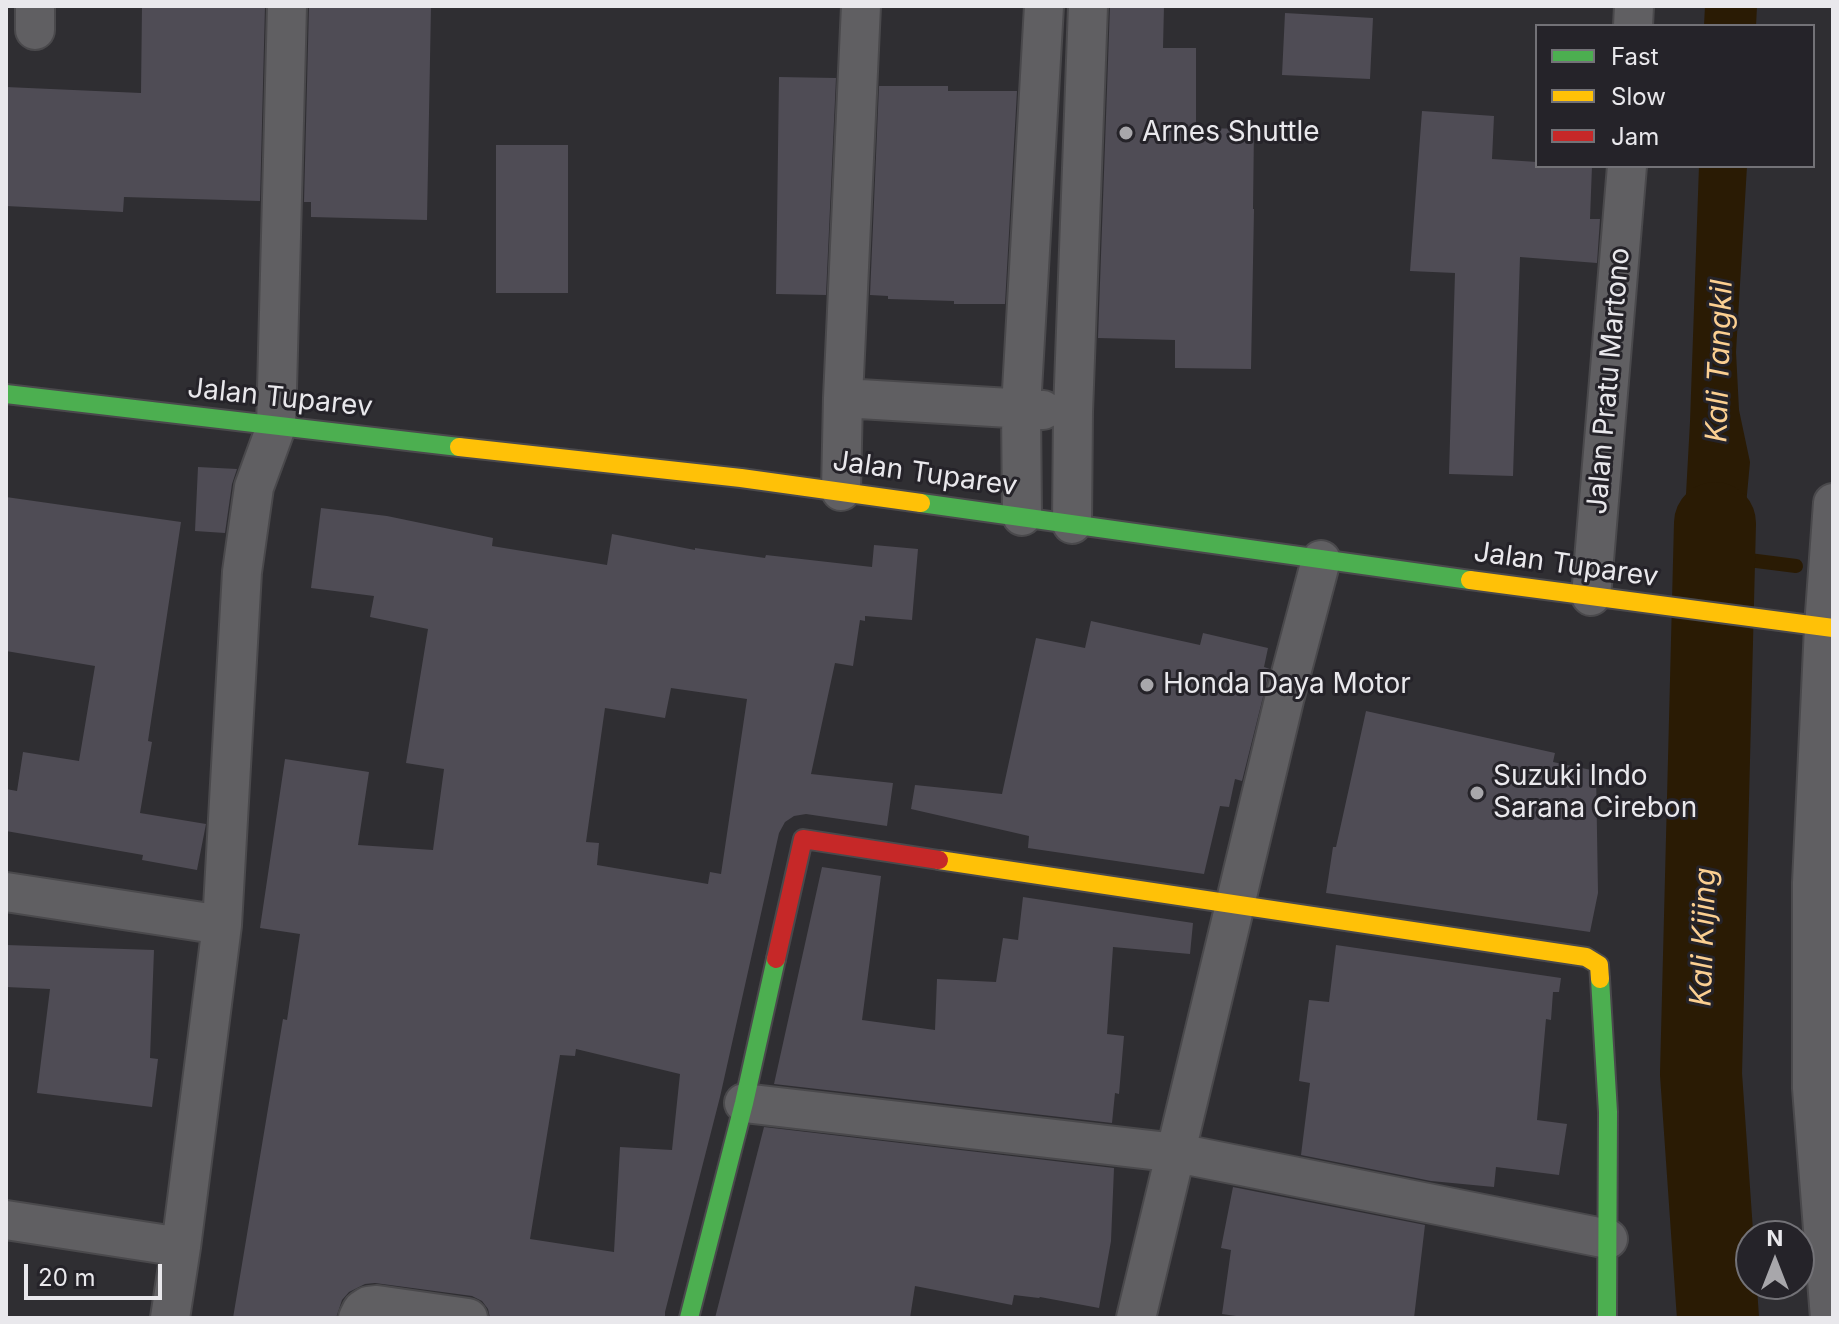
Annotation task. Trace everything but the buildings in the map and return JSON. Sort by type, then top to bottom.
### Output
[{"type":"main road","name":"Jalan Tuparev","points":[[6,394],[841,491],[1321,560],[1820,626]]},
{"type":"main road","points":[[689,1318],[744,1103],[803,839],[1586,957],[1599,965],[1608,1112],[1607,1318]]},
{"type":"street","points":[[170,1318],[222,925],[242,572],[254,487],[276,427],[287,6]]},
{"type":"street","points":[[841,491],[861,6]]},
{"type":"street","points":[[1022,516],[1021,408],[1044,6]]},
{"type":"street","points":[[1072,524],[1073,412],[1088,6]]},
{"type":"street","name":"Jalan Pratu Martono","points":[[1600,598],[1627,168]]},
{"type":"street","points":[[843,398],[1073,412]]},
{"type":"street","points":[[1830,1318],[1812,1088],[1812,883],[1820,626],[1833,503]]},
{"type":"street","points":[[1136,1318],[1284,700],[1321,560]]},
{"type":"street","points":[[6,892],[222,925]]},
{"type":"street","points":[[744,1103],[1177,1153],[1608,1239]]},
{"type":"street","points":[[6,1220],[181,1247]]},
{"type":"street","points":[[358,1318],[362,1310],[377,1305],[468,1318]]},
{"type":"water","points":[[1705,6],[1757,6],[1756,24],[1704,24]]},
{"type":"water","name":"Kali Tangkil","points":[[1699,168],[1747,168],[1736,352],[1739,410],[1750,462],[1745,516],[1752,578],[1735,615],[1680,603]]},
{"type":"waterway","name":"Kali Kijing","points":[[1715,523],[1701,1074],[1718,1318]]},
{"type":"waterway","points":[[1733,558],[1796,566]]},
{"type":"traffic: fast","points":[[6,394],[459,447]]},
{"type":"traffic: fast","points":[[921,503],[1470,580]]},
{"type":"traffic: fast","points":[[689,1318],[744,1103],[776,959]]},
{"type":"traffic: fast","points":[[1600,979],[1608,1112],[1607,1318]]},
{"type":"traffic: slow","points":[[459,447],[741,478],[921,503]]},
{"type":"traffic: slow","points":[[1470,580],[1833,628]]},
{"type":"traffic: slow","points":[[939,860],[1586,957],[1599,965],[1600,979]]},
{"type":"traffic: jam","points":[[776,959],[803,839],[939,860]]},
{"type":"place","name":"Arnes Shuttle","points":[[1126,133]]},
{"type":"place","name":"Honda Daya Motor","points":[[1147,685]]},
{"type":"place","name":"Suzuki Indo Sarana Cirebon","points":[[1477,793]]}]
